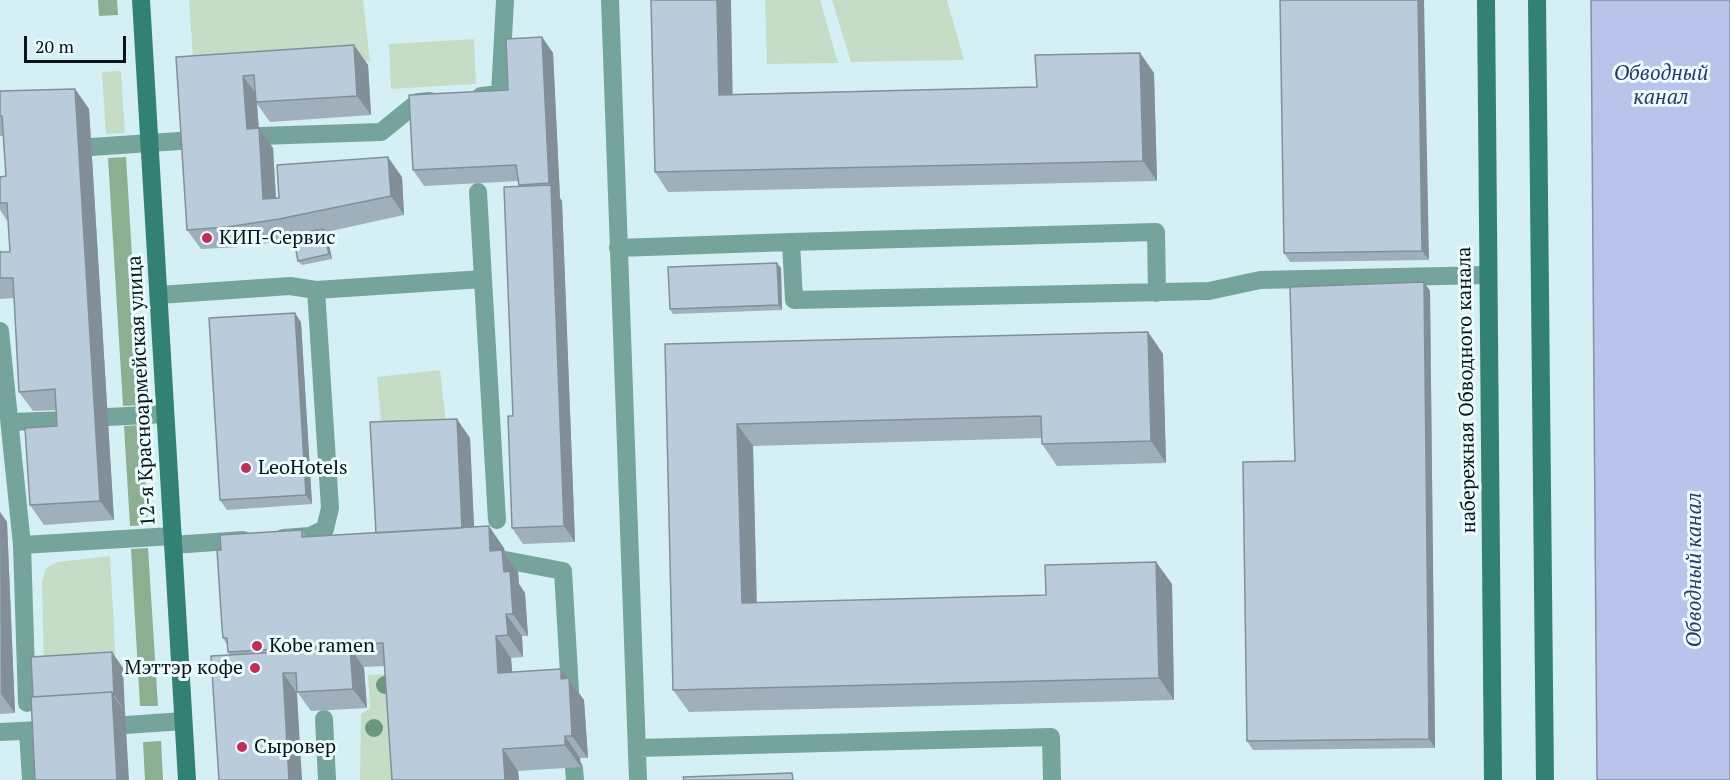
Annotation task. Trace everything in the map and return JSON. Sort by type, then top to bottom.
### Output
[{"type":"main road","name":"12-я Красноармейская улица","points":[[141,0],[187,780]]},
{"type":"main road","name":"набережная Обводного канала","points":[[1486,0],[1493,780]]},
{"type":"main road","points":[[1538,0],[1545,780]]},
{"type":"lane","points":[[465,97],[500,94],[505,0]]},
{"type":"lane","points":[[610,0],[638,780]]},
{"type":"lane","points":[[259,136],[381,132],[418,102],[441,100]]},
{"type":"lane","points":[[91,147],[194,140]]},
{"type":"lane","points":[[478,192],[497,520]]},
{"type":"lane","points":[[618,248],[1156,232],[1157,293]]},
{"type":"lane","points":[[791,242],[794,300],[1157,293],[1209,291],[1260,280],[1488,275]]},
{"type":"lane","points":[[159,295],[290,286],[316,290],[483,279]]},
{"type":"lane","points":[[22,545],[310,536],[325,529],[330,508],[316,290]]},
{"type":"lane","points":[[0,331],[22,545],[27,704]]},
{"type":"lane","points":[[108,417],[165,414]]},
{"type":"lane","points":[[10,422],[69,420]]},
{"type":"lane","points":[[506,560],[563,572],[570,691]]},
{"type":"lane","points":[[324,719],[327,780]]},
{"type":"lane","points":[[126,725],[183,721]]},
{"type":"lane","points":[[0,732],[36,730],[31,780]]},
{"type":"lane","points":[[636,748],[1051,737],[1052,780]]},
{"type":"green space","points":[[98,0],[117,0],[118,15],[99,16]]},
{"type":"green space","points":[[189,0],[363,0],[370,61],[194,73]]},
{"type":"green space","points":[[765,0],[820,0],[838,63],[767,64]]},
{"type":"green space","points":[[832,0],[947,0],[964,60],[851,62]]},
{"type":"green space","points":[[474,39],[476,84],[391,89],[389,44]]},
{"type":"green space","points":[[121,71],[125,133],[106,134],[102,72]]},
{"type":"green space","points":[[126,157],[141,405],[123,406],[108,158]]},
{"type":"green space","points":[[440,370],[446,423],[382,430],[377,377]]},
{"type":"green space","points":[[142,425],[148,525],[130,526],[124,426]]},
{"type":"green space","points":[[148,548],[158,706],[140,706],[131,549]]},
{"type":"green space","points":[[110,556],[116,666],[44,671],[42,583],[46,568],[57,562]]},
{"type":"green space","points":[[392,674],[399,780],[360,780],[361,714],[370,708],[368,675]]},
{"type":"green space","points":[[161,741],[163,780],[145,780],[143,742]]},
{"type":"water","name":"Обводный канал","points":[[1591,0],[1730,0],[1730,780],[1597,780]]},
{"type":"building","points":[[651,0],[717,0],[719,95],[1037,87],[1035,55],[1140,53],[1143,161],[655,172]]},
{"type":"building","points":[[1280,0],[1418,0],[1422,251],[1284,253]]},
{"type":"building","points":[[542,37],[549,183],[519,185],[516,165],[413,170],[409,95],[508,90],[506,39]]},
{"type":"building","points":[[354,45],[357,96],[256,102],[254,75],[243,76],[247,129],[259,128],[263,199],[279,198],[277,165],[388,157],[391,196],[279,219],[187,230],[176,57]]},
{"type":"building","points":[[75,89],[100,501],[30,505],[25,428],[57,426],[55,389],[19,392],[13,278],[0,278],[0,252],[10,252],[7,203],[0,203],[0,177],[6,176],[0,91]]},
{"type":"building","points":[[551,185],[564,526],[512,528],[508,416],[513,416],[504,187]]},
{"type":"building","points":[[323,229],[329,254],[298,261],[293,235]]},
{"type":"building","points":[[777,263],[779,305],[670,309],[668,267]]},
{"type":"building","points":[[1424,282],[1429,739],[1247,741],[1243,462],[1295,461],[1290,287]]},
{"type":"building","points":[[295,313],[306,495],[220,500],[209,318]]},
{"type":"building","points":[[1148,332],[1151,441],[1042,444],[1041,416],[737,424],[742,603],[1046,595],[1045,565],[1156,562],[1159,678],[673,690],[665,344]]},
{"type":"building","points":[[457,419],[462,528],[376,533],[370,422]]},
{"type":"building","points":[[489,526],[490,551],[502,550],[504,572],[510,571],[513,614],[506,614],[508,635],[496,636],[498,673],[561,669],[561,679],[569,678],[572,736],[565,736],[565,745],[503,749],[505,780],[392,780],[383,643],[228,652],[227,638],[223,638],[222,627],[217,550],[221,550],[220,535],[302,530],[302,537]]},
{"type":"building","points":[[350,648],[353,689],[297,692],[296,673],[283,673],[289,780],[219,780],[211,656]]},
{"type":"building","points":[[112,652],[114,696],[112,692],[33,697],[31,657]]},
{"type":"building","points":[[112,692],[117,780],[35,780],[31,697]]},
{"type":"building","points":[[792,773],[793,780],[684,780],[683,777]]},
{"type":"place","name":"КИП-Сервис","points":[[207,238]]},
{"type":"place","name":"LeoHotels","points":[[246,468]]},
{"type":"place","name":"Kobe ramen","points":[[257,646]]},
{"type":"place","name":"Мэттэр кофе","points":[[255,668]]},
{"type":"place","name":"Сыровер","points":[[242,747]]}]
